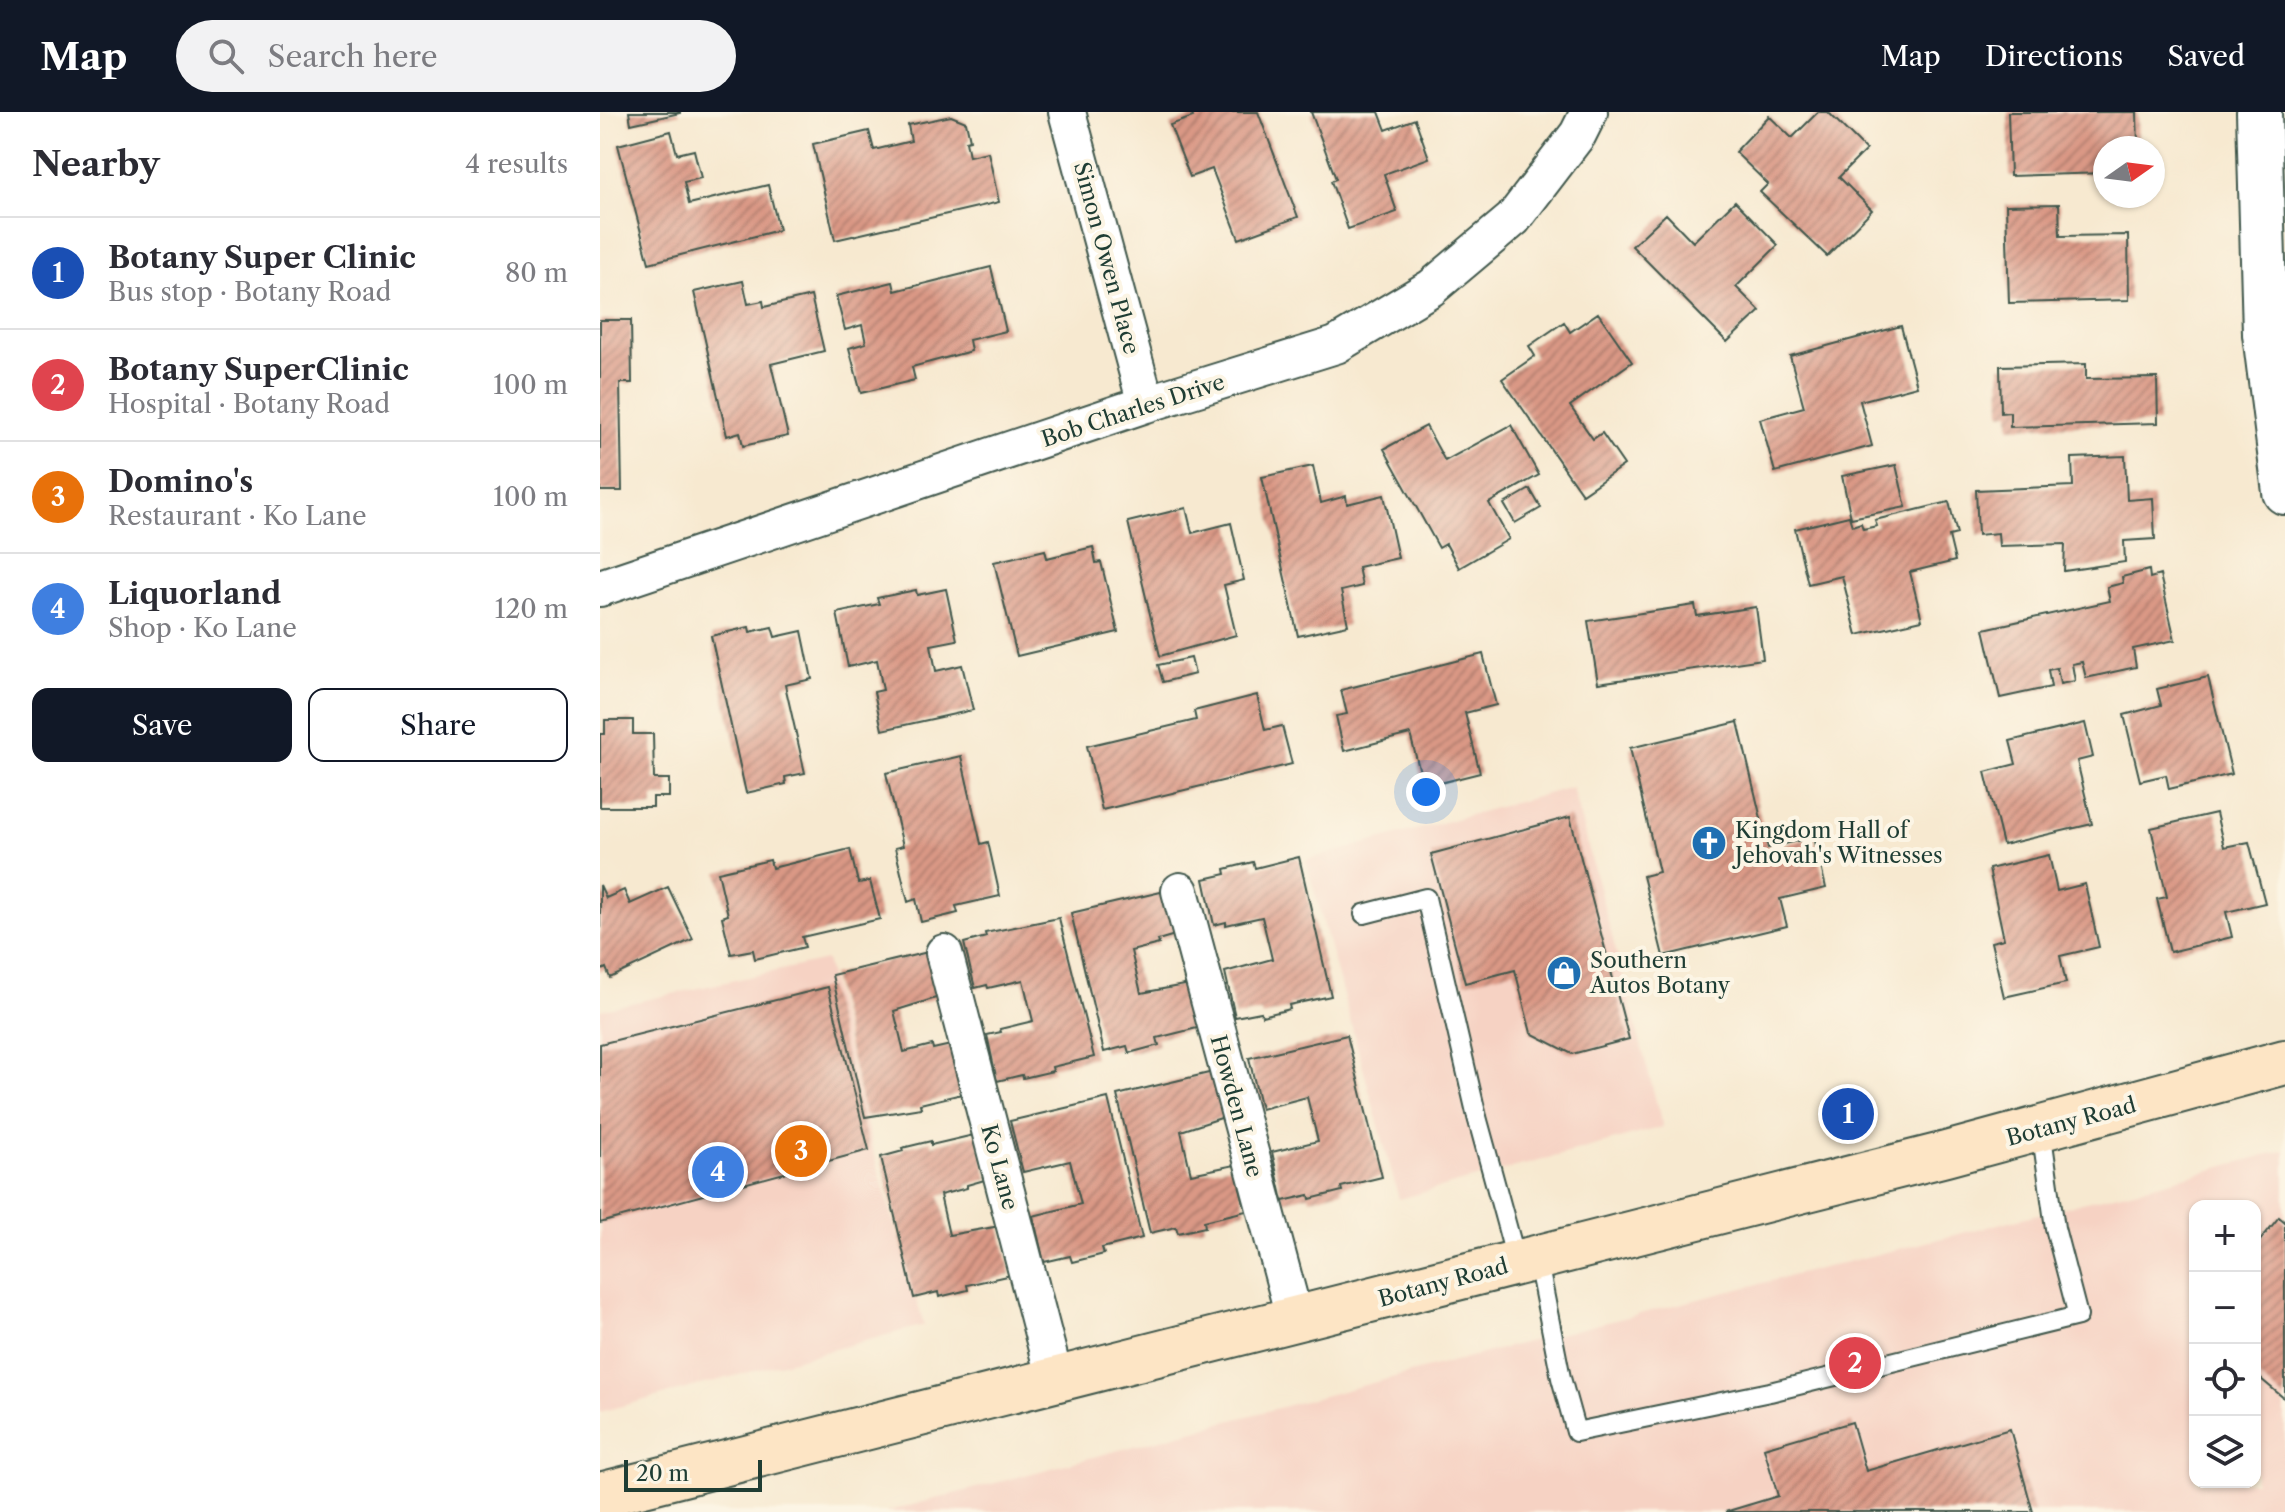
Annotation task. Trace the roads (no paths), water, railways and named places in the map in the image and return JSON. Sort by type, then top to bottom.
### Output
[{"type":"main road","name":"Botany Road","points":[[600,1495],[2041,1129],[2285,1062]]},
{"type":"street","name":"Simon Owen Place","points":[[1067,112],[1146,404]]},
{"type":"street","name":"Bob Charles Drive","points":[[600,588],[1146,404],[1336,345],[1431,288],[1513,219],[1578,134],[1589,112]]},
{"type":"street","points":[[2259,112],[2265,334],[2285,492]]},
{"type":"street","name":"Howden Lane","points":[[1180,891],[1295,1320]]},
{"type":"street","name":"Ko Lane","points":[[944,953],[1055,1380]]},
{"type":"lane","points":[[1364,914],[1426,898],[1477,1117],[1527,1260],[1576,1432],[1770,1392],[2078,1316],[2055,1228],[2041,1129]]},
{"type":"place","name":"Kingdom Hall of Jehovah's Witnesses","points":[[1709,843]]},
{"type":"place","name":"Southern Autos Botany","points":[[1564,973]]},
{"type":"place","name":"Botany Super Clinic","points":[[1848,1114]]},
{"type":"place","name":"Domino's","points":[[801,1151]]},
{"type":"place","name":"Liquorland","points":[[718,1172]]},
{"type":"place","name":"Botany SuperClinic","points":[[1855,1363]]}]
